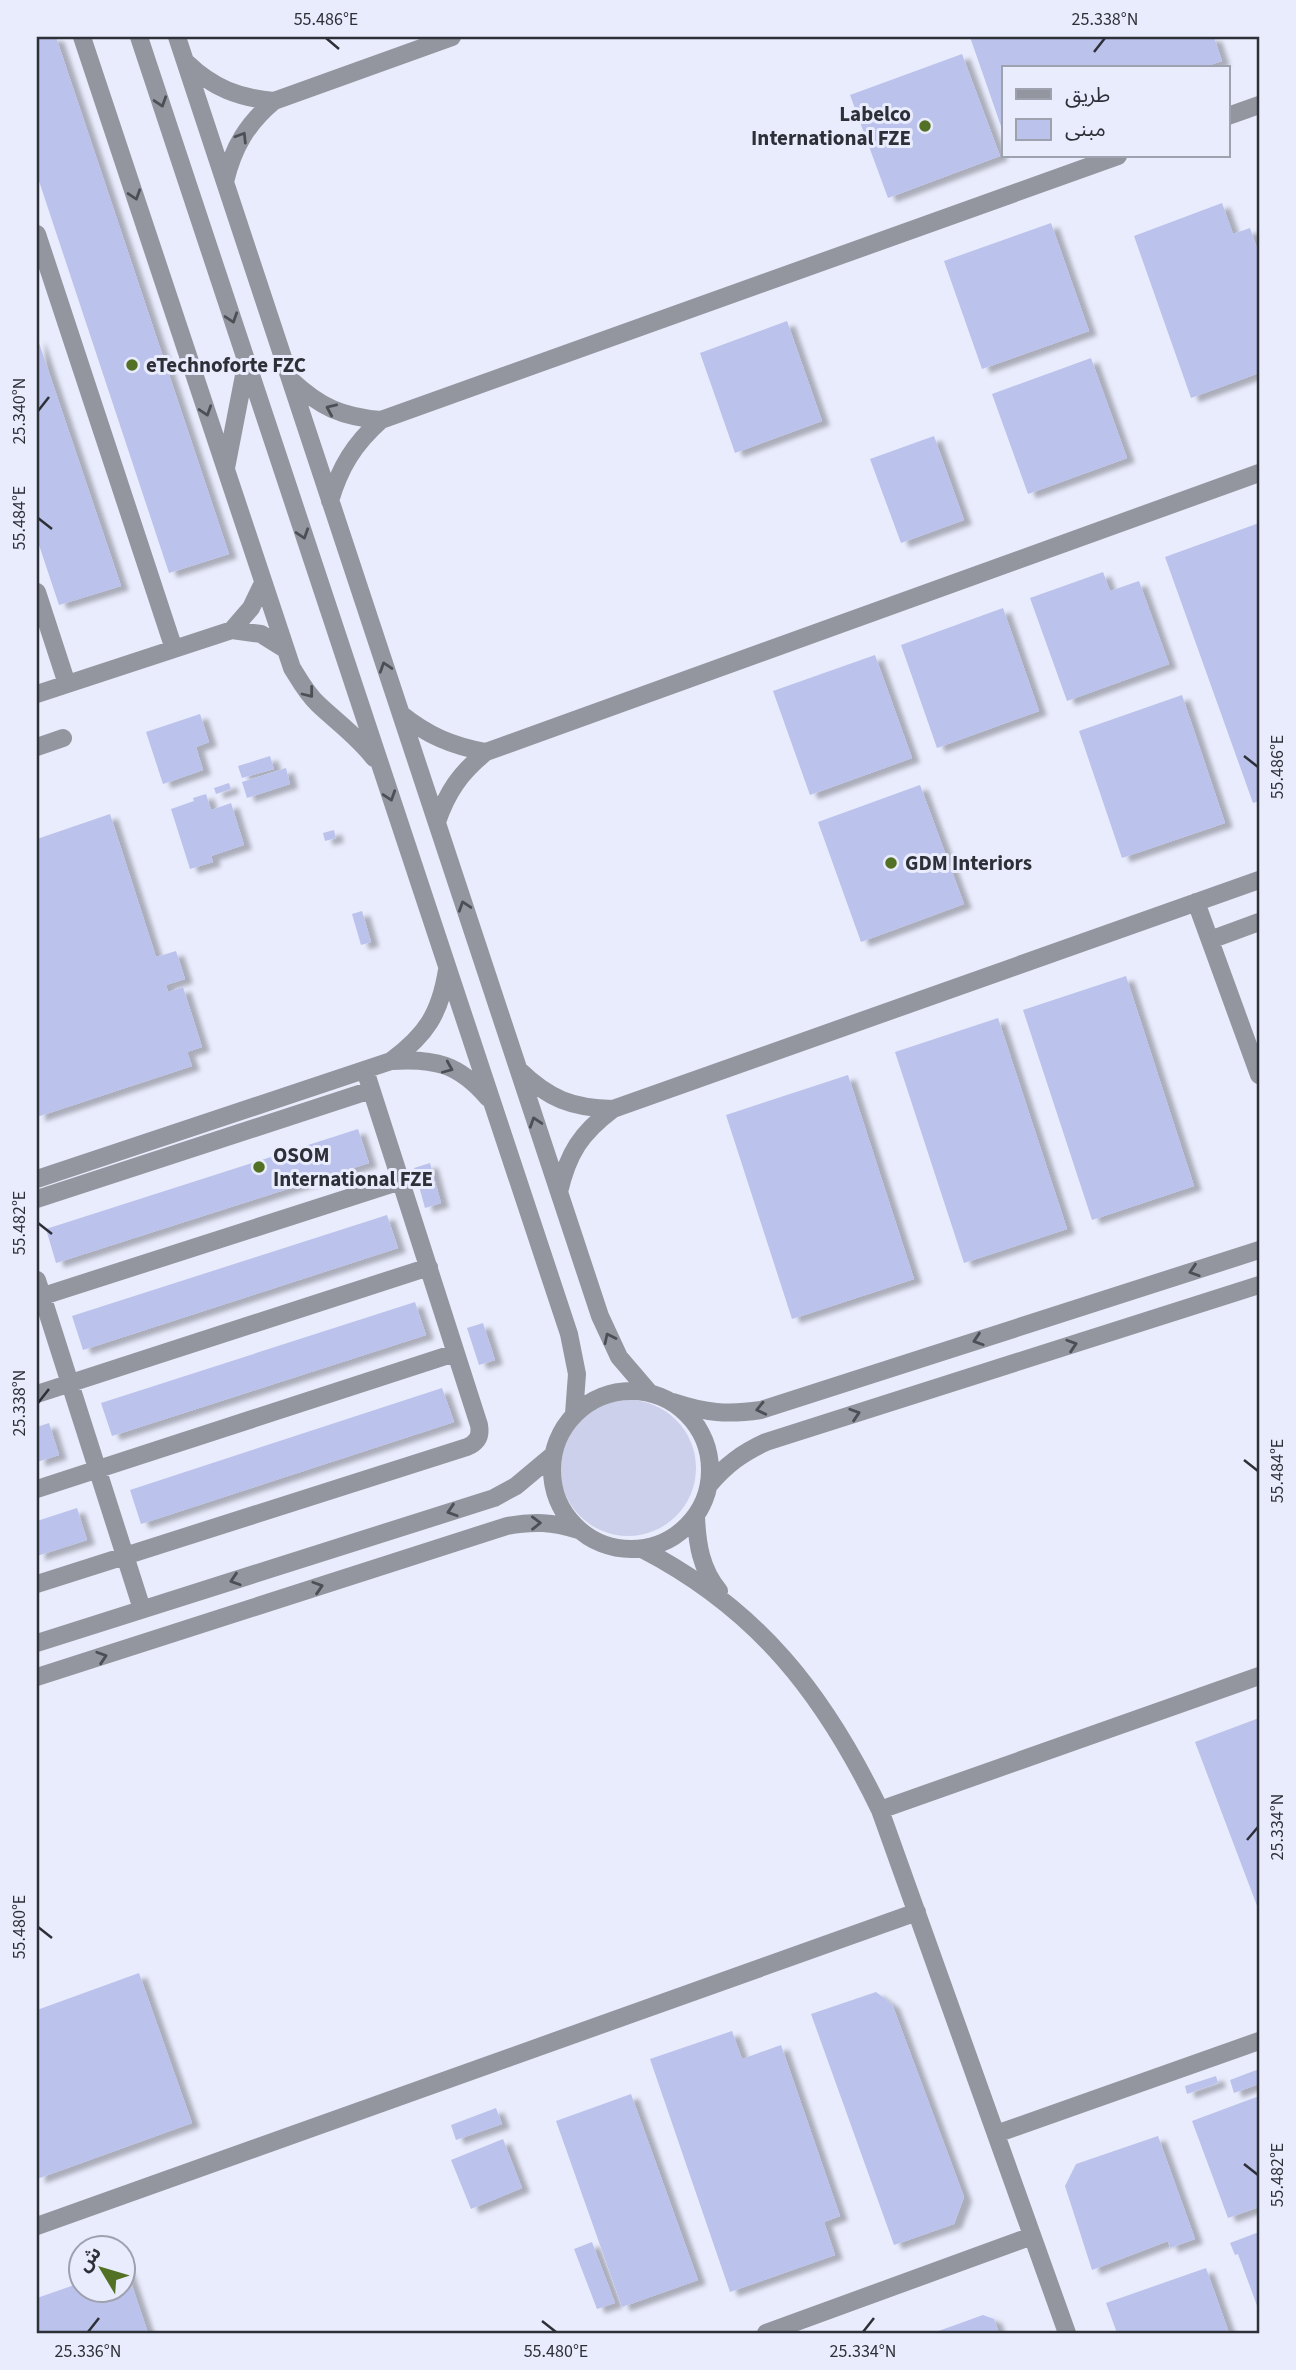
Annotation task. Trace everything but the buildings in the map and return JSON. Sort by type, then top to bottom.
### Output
[{"type":"street","points":[[82,37],[285,649],[303,686],[317,703],[351,732],[381,768]]},
{"type":"street","points":[[139,37],[575,1354],[577,1374],[574,1414]]},
{"type":"street","points":[[177,37],[608,1338],[619,1357],[649,1392]]},
{"type":"street","points":[[225,182],[230,158],[241,136],[256,117],[274,101],[452,37]]},
{"type":"street","points":[[184,60],[203,78],[225,91],[249,99],[274,101]]},
{"type":"street","points":[[1230,115],[1259,105]]},
{"type":"street","points":[[330,501],[348,456],[362,437],[381,420],[1112,158]]},
{"type":"street","points":[[37,234],[174,649]]},
{"type":"street","points":[[225,470],[247,362]]},
{"type":"street","points":[[289,379],[308,397],[330,410],[355,418],[381,420]]},
{"type":"street","points":[[437,822],[454,782],[486,751],[1259,473]]},
{"type":"street","points":[[232,630],[251,608],[263,583]]},
{"type":"street","points":[[37,592],[67,684]]},
{"type":"street","points":[[37,694],[232,630],[261,634],[285,649]]},
{"type":"street","points":[[401,713],[419,729],[440,740],[462,748],[486,751]]},
{"type":"street","points":[[37,747],[63,738]]},
{"type":"street","points":[[559,1194],[565,1169],[576,1145],[592,1125],[613,1109],[1259,880]]},
{"type":"street","points":[[1196,902],[1259,1074]]},
{"type":"street","points":[[1210,940],[1259,922]]},
{"type":"street","points":[[391,1061],[414,1044],[431,1021],[443,995],[447,967]]},
{"type":"street","points":[[37,1179],[391,1061],[420,1059],[449,1066],[474,1082],[492,1104]]},
{"type":"street","points":[[518,1069],[537,1088],[561,1101],[586,1108],[613,1109]]},
{"type":"street","points":[[37,1584],[473,1445],[478,1439],[479,1425],[365,1070]]},
{"type":"street","points":[[37,1199],[371,1090]]},
{"type":"street","points":[[142,1609],[38,1292],[401,1181]]},
{"type":"street","points":[[578,1530],[555,1496],[553,1455],[560,1433],[574,1414],[590,1401],[609,1393],[629,1390],[649,1392],[702,1411],[722,1413],[761,1410],[1259,1250]]},
{"type":"street","points":[[37,1394],[429,1267]]},
{"type":"street","points":[[37,1678],[507,1526],[531,1522],[555,1523],[619,1548],[642,1549],[663,1543],[681,1531],[696,1516],[709,1485],[724,1466],[744,1452],[1259,1285]]},
{"type":"street","points":[[37,1489],[455,1353]]},
{"type":"street","points":[[673,1402],[691,1417],[704,1438],[710,1461],[709,1485]]},
{"type":"street","points":[[37,1643],[494,1497],[516,1486],[553,1455]]},
{"type":"street","points":[[696,1516],[696,1539],[702,1563],[713,1584],[727,1602],[765,1638],[830,1718],[857,1763],[880,1810],[1067,2333]]},
{"type":"street","points":[[642,1549],[672,1564],[727,1602]]},
{"type":"street","points":[[880,1810],[1259,1676]]},
{"type":"street","points":[[37,2226],[917,1912]]},
{"type":"street","points":[[996,2134],[1259,2041]]},
{"type":"street","points":[[766,2333],[1032,2236]]},
{"type":"shaded area","points":[[628,1400],[654,1406],[676,1420],[690,1442],[696,1468],[690,1494],[676,1516],[654,1530],[628,1536],[602,1530],[580,1516],[566,1494],[560,1468],[566,1442],[580,1420],[602,1406]]},
{"type":"place","name":"Labelco International FZE","points":[[925,126]]},
{"type":"place","name":"eTechnoforte FZC","points":[[132,365]]},
{"type":"place","name":"GDM Interiors","points":[[891,863]]},
{"type":"place","name":"OSOM International FZE","points":[[259,1167]]}]
